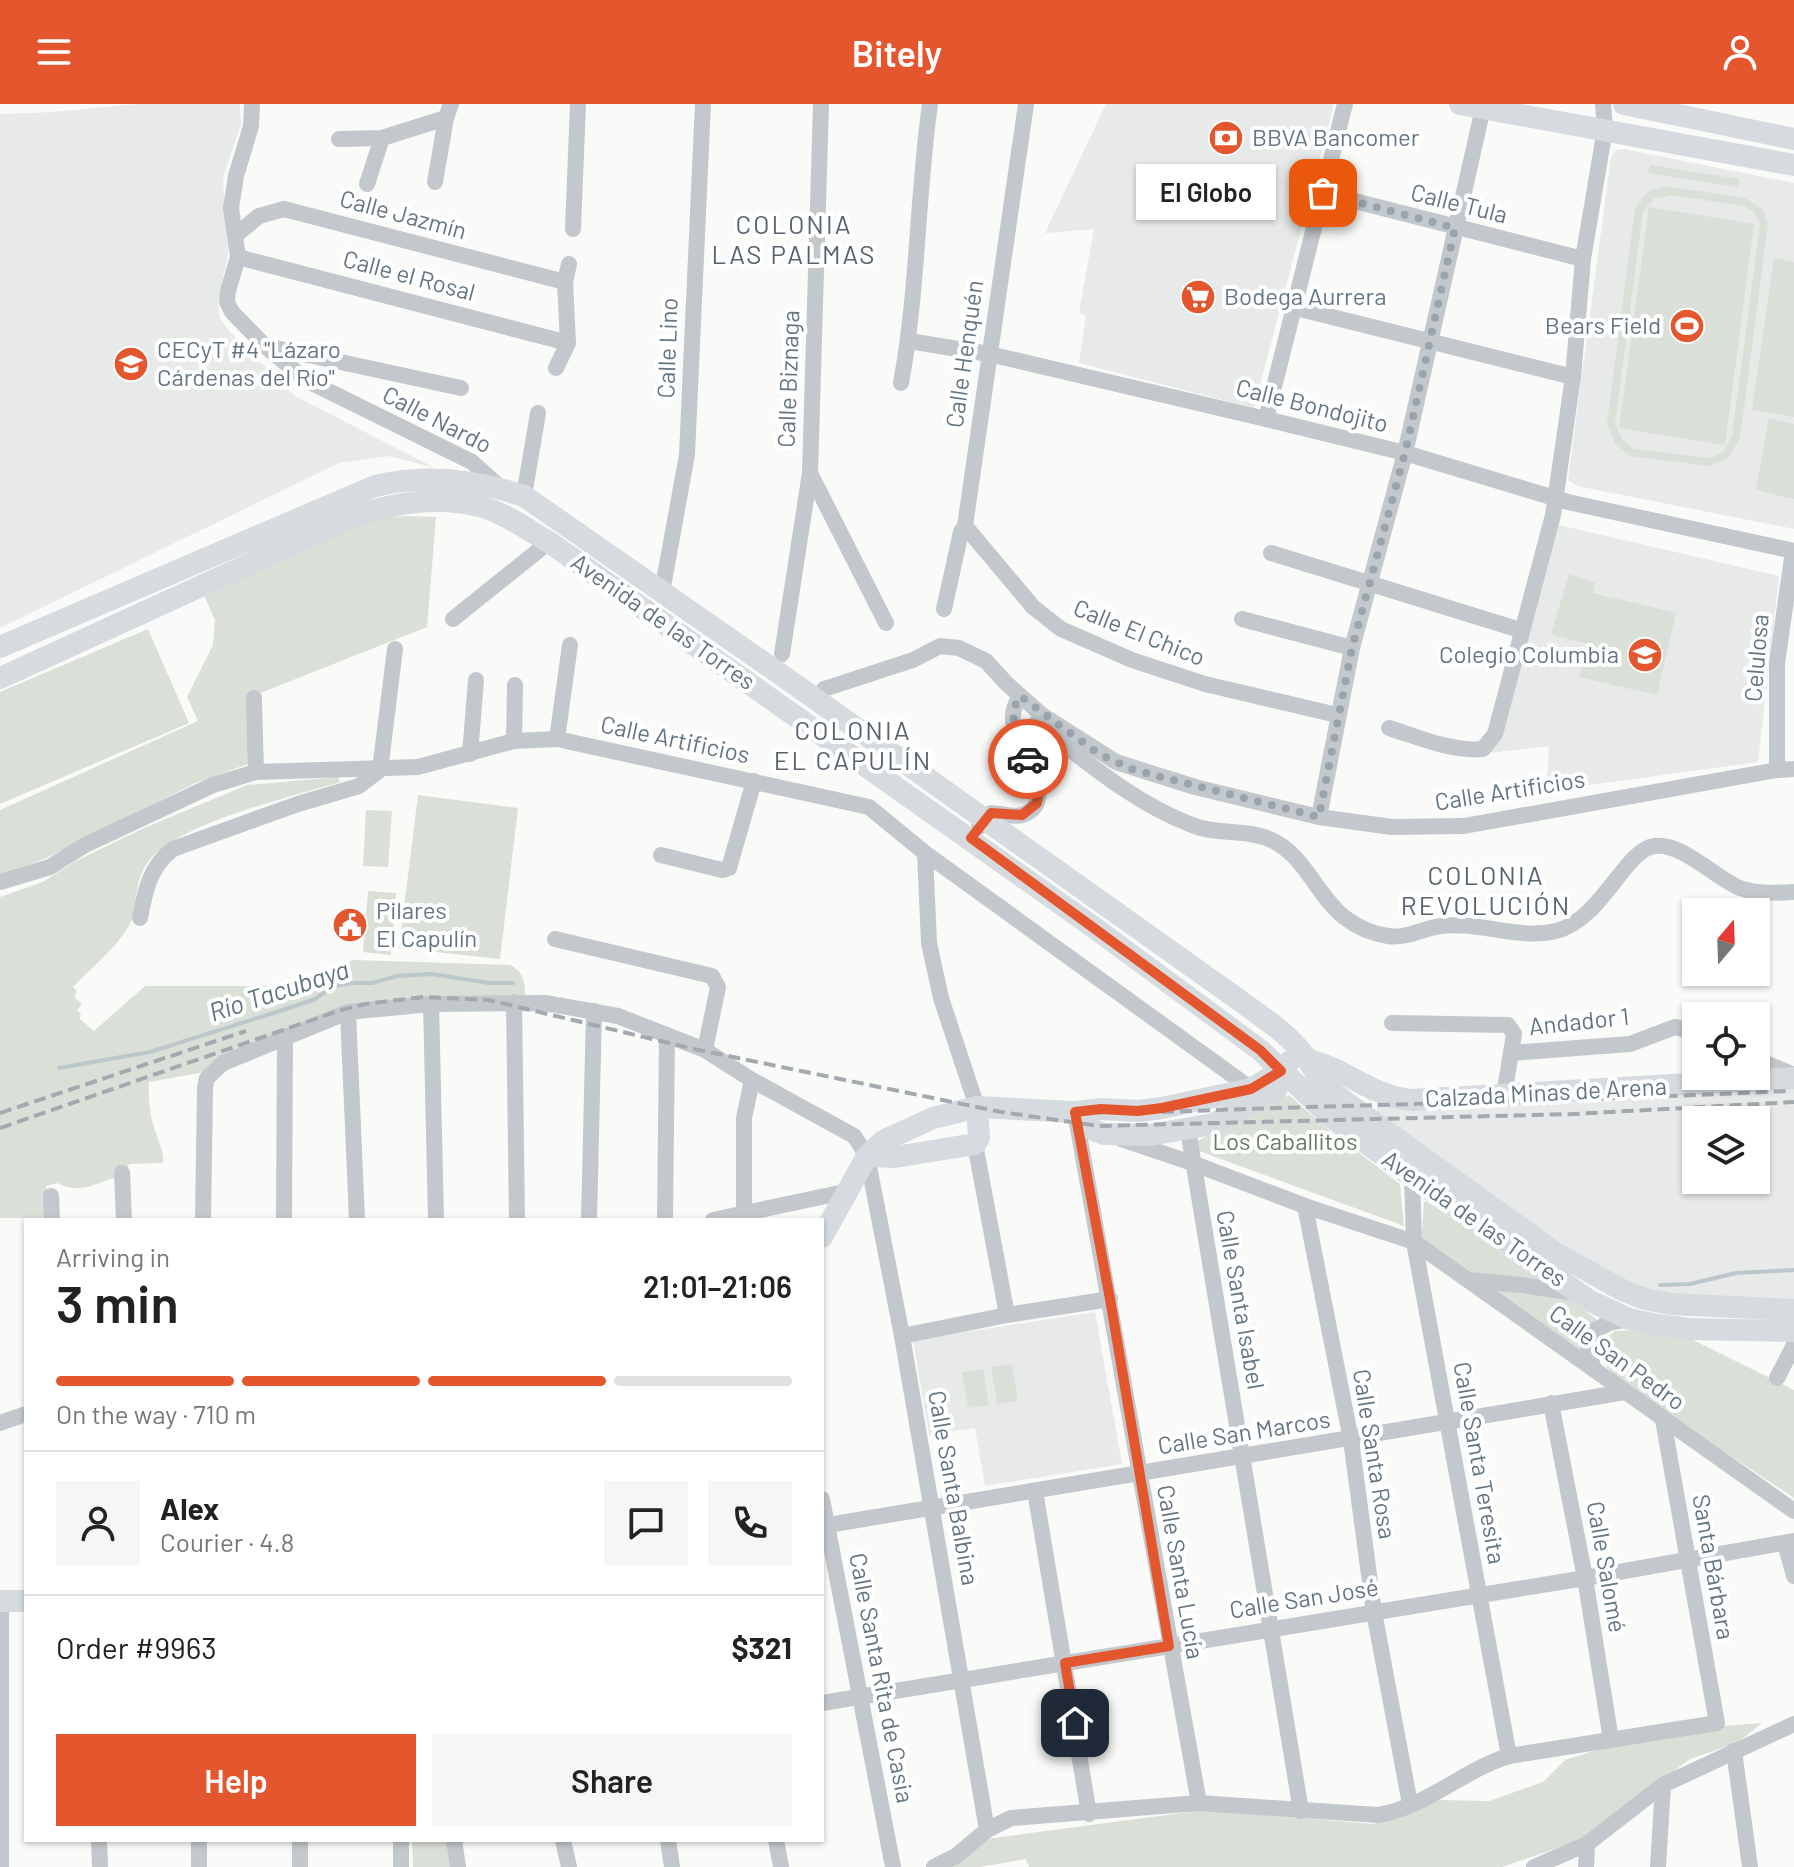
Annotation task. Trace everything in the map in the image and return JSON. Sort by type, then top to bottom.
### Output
[{"type":"street","points":[[238,257],[231,208],[236,176],[251,126],[252,104]]},
{"type":"street","points":[[573,229],[578,104]]},
{"type":"street","name":"Calle Lino","points":[[662,592],[688,443],[703,104]]},
{"type":"street","name":"Calle Biznaga","points":[[782,654],[810,473],[821,104]]},
{"type":"street","points":[[901,383],[909,341],[922,166],[930,104]]},
{"type":"street","name":"Calle Henquén","points":[[944,609],[961,532],[965,526],[1026,104]]},
{"type":"street","points":[[1266,419],[1345,104]]},
{"type":"street","points":[[1460,104],[1794,165]]},
{"type":"street","points":[[1389,728],[1444,745],[1473,750],[1483,749],[1495,734],[1520,630],[1553,515],[1573,377],[1583,259],[1605,129],[1603,104]]},
{"type":"street","points":[[1624,104],[1794,139]]},
{"type":"street","points":[[1319,817],[1352,648],[1405,453],[1483,108]]},
{"type":"street","points":[[339,139],[382,138],[448,111]]},
{"type":"street","points":[[435,182],[448,111]]},
{"type":"street","points":[[1763,158],[1768,134]]},
{"type":"street","points":[[367,184],[382,138]]},
{"type":"street","name":"Calle Tula","points":[[1323,193],[1583,259]]},
{"type":"street","name":"Calle Jazmín","points":[[236,235],[259,216],[284,209],[565,282]]},
{"type":"street","name":"Calle Nardo","points":[[238,257],[227,302],[232,312],[265,346],[321,389],[472,462],[502,489]]},
{"type":"street","name":"Calle el Rosal","points":[[238,257],[568,343]]},
{"type":"street","points":[[556,368],[568,343],[565,282],[569,264]]},
{"type":"street","points":[[1296,308],[1573,377]]},
{"type":"street","name":"Calle Bondojito","points":[[909,341],[989,354],[1266,419],[1405,453],[1568,502],[1794,551]]},
{"type":"street","points":[[265,346],[461,388]]},
{"type":"street","points":[[524,496],[538,413]]},
{"type":"street","points":[[810,473],[886,623]]},
{"type":"street","name":"Avenida de las Torres","points":[[0,647],[375,486],[398,480],[428,478],[502,489],[524,496],[1239,1000],[1282,1032],[1304,1054],[1329,1090],[1554,1252],[1620,1289],[1645,1299],[1670,1304],[1794,1310]]},
{"type":"street","name":"Avenida de las Torres","points":[[0,678],[350,518],[406,502],[435,501],[483,507],[549,542],[971,838],[1260,1050],[1331,1117],[1412,1177],[1608,1311],[1629,1319],[1689,1329],[1794,1331]]},
{"type":"street","name":"Calle El Chico","points":[[965,526],[1033,607],[1061,629],[1132,660],[1205,684],[1337,715]]},
{"type":"street","points":[[453,619],[549,542]]},
{"type":"street","name":"Celulosa","points":[[1777,770],[1777,663],[1794,551]]},
{"type":"street","points":[[1271,553],[1520,630]]},
{"type":"street","points":[[597,576],[613,558]]},
{"type":"street","points":[[184,568],[195,588]]},
{"type":"street","points":[[1242,619],[1352,648]]},
{"type":"street","points":[[557,739],[570,645]]},
{"type":"street","points":[[824,689],[913,660],[940,646],[959,648],[981,657],[1017,701],[1108,779],[1183,822],[1207,830],[1262,837],[1277,843],[1291,854],[1341,915],[1368,931],[1386,936],[1401,936],[1445,925],[1544,933],[1566,928],[1587,915],[1640,853],[1657,845],[1679,851],[1737,887],[1763,893],[1794,892]]},
{"type":"street","points":[[380,770],[395,649]]},
{"type":"street","points":[[470,754],[476,680]]},
{"type":"street","points":[[514,741],[515,685]]},
{"type":"street","points":[[254,698],[256,772]]},
{"type":"street","points":[[971,838],[991,813],[1022,815],[1033,808],[1039,797],[1038,782],[1014,729],[1017,701]]},
{"type":"street","name":"Calle Artificios","points":[[1017,701],[1125,766],[1195,787],[1319,817],[1392,827],[1464,826],[1794,769]]},
{"type":"street","name":"Calle Artificios","points":[[0,882],[50,867],[85,845],[213,785],[256,772],[418,767],[514,741],[557,739],[869,807],[925,853],[1258,1094]]},
{"type":"street","name":"Calle Artificios","points":[[140,918],[153,870],[163,856],[173,849],[359,786],[380,770]]},
{"type":"street","points":[[661,855],[722,870],[729,868],[754,781]]},
{"type":"street","points":[[925,853],[929,943],[941,998],[977,1107],[979,1138],[975,1144],[1007,1315]]},
{"type":"street","points":[[555,939],[712,976],[718,987],[705,1050]]},
{"type":"street","points":[[514,1002],[517,1218]]},
{"type":"street","points":[[203,1218],[207,1078],[223,1063],[348,1012],[431,1004],[545,1003],[618,1016],[705,1050],[752,1080],[854,1136],[867,1156]]},
{"type":"street","points":[[431,1004],[436,1218]]},
{"type":"street","points":[[589,1218],[594,1011]]},
{"type":"street","points":[[348,1012],[357,1218]]},
{"type":"street","points":[[1392,1023],[1504,1023],[1513,1030],[1504,1096]]},
{"type":"street","name":"Andador 1","points":[[1511,1053],[1630,1044],[1675,1027],[1682,1029]]},
{"type":"street","points":[[665,1218],[667,1035]]},
{"type":"street","points":[[284,1218],[285,1036]]},
{"type":"street","points":[[1075,1112],[1093,1130],[1104,1134],[1150,1135],[1213,1124],[1286,1075],[1304,1054]]},
{"type":"street","name":"Calzada Minas de Arena","points":[[1304,1054],[1331,1065],[1369,1090],[1397,1099],[1504,1096],[1794,1076]]},
{"type":"street","points":[[1770,1065],[1794,1076]]},
{"type":"street","points":[[752,1080],[744,1118],[744,1217],[849,1191]]},
{"type":"street","points":[[824,1234],[867,1156],[883,1141],[933,1118],[977,1107],[1075,1112],[1101,1109],[1138,1111],[1258,1094]]},
{"type":"street","name":"Calle Santa Lucía","points":[[1075,1112],[1199,1803]]},
{"type":"street","name":"Calle Santa Isabel","points":[[1188,1130],[1301,1811]]},
{"type":"street","name":"Calle San Pedro","points":[[1104,1134],[1414,1242],[1794,1511]]},
{"type":"street","points":[[867,1156],[895,1157],[975,1144]]},
{"type":"street","name":"Calle Santa Balbina","points":[[867,1156],[902,1336],[987,1830]]},
{"type":"street","points":[[122,1173],[124,1218]]},
{"type":"street","name":"Calle Santa Teresita","points":[[1412,1177],[1414,1242],[1509,1756]]},
{"type":"street","points":[[51,1196],[52,1218]]},
{"type":"street","name":"Calle Santa Rosa","points":[[1305,1206],[1351,1440],[1374,1612],[1410,1804]]},
{"type":"street","points":[[1466,1280],[1581,1294]]},
{"type":"street","points":[[902,1336],[1110,1299]]},
{"type":"street","points":[[1593,1367],[1588,1342],[1593,1331],[1609,1323],[1629,1319]]},
{"type":"street","points":[[1777,1378],[1794,1345]]},
{"type":"street","name":"Calle San Marcos","points":[[824,1525],[1351,1440],[1625,1392]]},
{"type":"street","name":"Calle Salomé","points":[[1551,1403],[1585,1578],[1611,1740]]},
{"type":"street","points":[[0,1423],[24,1415]]},
{"type":"street","name":"Santa Bárbara","points":[[1611,1740],[1717,1723],[1663,1420]]},
{"type":"street","points":[[1035,1491],[1089,1814]]},
{"type":"street","name":"Calle Santa Rita de Casia","points":[[824,1525],[861,1696],[893,1867]]},
{"type":"street","points":[[1790,1542],[1794,1576]]},
{"type":"street","name":"Calle San José","points":[[824,1703],[1790,1542]]},
{"type":"street","points":[[1,1867],[0,1601],[24,1601]]},
{"type":"street","points":[[1534,1867],[1587,1844],[1663,1785],[1794,1724]]},
{"type":"street","points":[[934,1867],[956,1856],[987,1830],[1011,1818],[1199,1803],[1378,1815],[1410,1804],[1509,1756],[1611,1740]]},
{"type":"street","points":[[1734,1751],[1747,1867]]},
{"type":"street","points":[[1658,1867],[1663,1785]]},
{"type":"street","points":[[99,1842],[100,1867]]},
{"type":"street","points":[[199,1842],[199,1867]]},
{"type":"street","points":[[300,1842],[300,1867]]},
{"type":"street","points":[[401,1842],[401,1867]]},
{"type":"street","points":[[454,1842],[457,1865]]},
{"type":"street","points":[[563,1842],[569,1867]]},
{"type":"street","points":[[668,1842],[672,1867]]},
{"type":"street","points":[[776,1842],[781,1867]]},
{"type":"street","points":[[1586,1867],[1587,1844]]},
{"type":"shaded area","name":"CECyT #4 \"Lázaro Cárdenas del Río\"","points":[[137,104],[240,104],[241,125],[223,177],[228,254],[218,303],[220,319],[295,396],[435,468],[389,456],[339,463],[0,628],[0,114]]},
{"type":"shaded area","points":[[1106,104],[1334,104],[1254,408],[1079,363],[1086,315],[1079,313],[1094,229],[1045,233]]},
{"type":"shaded area","points":[[1617,150],[1794,183],[1794,529],[1577,486],[1568,480],[1611,157]]},
{"type":"shaded area","name":"Colegio Columbia","points":[[1559,525],[1779,576],[1758,762],[1546,791],[1549,746],[1490,753]]},
{"type":"shaded area","points":[[1794,1087],[1794,1304],[1673,1299],[1601,1273],[1377,1117],[1377,1100]]},
{"type":"shaded area","points":[[1095,1312],[1122,1464],[985,1486],[975,1428],[929,1435],[913,1340]]},
{"type":"green space","points":[[1650,165],[1739,179],[1738,187],[1648,173]]},
{"type":"green space","points":[[1665,186],[1745,198],[1763,210],[1768,224],[1740,438],[1728,458],[1711,466],[1630,456],[1615,444],[1607,424],[1635,208],[1648,192]],"holes":[[[1672,195],[1743,206],[1753,211],[1760,225],[1732,436],[1723,452],[1710,458],[1633,449],[1622,439],[1615,423],[1643,211],[1653,199]]]},
{"type":"green space","name":"Bears Field","points":[[1649,207],[1754,224],[1725,445],[1619,428]]},
{"type":"green space","points":[[1774,258],[1794,262],[1794,417],[1752,410]]},
{"type":"green space","points":[[1769,418],[1794,424],[1794,499],[1756,490]]},
{"type":"green space","points":[[436,517],[427,627],[253,696],[254,762],[195,783],[47,858],[0,875],[0,810],[198,721],[187,697],[213,645],[215,620],[202,591],[375,518]]},
{"type":"green space","points":[[1569,574],[1595,583],[1593,593],[1676,613],[1657,695],[1579,677],[1587,644],[1551,634]]},
{"type":"green space","points":[[148,629],[189,723],[0,804],[0,692]]},
{"type":"green space","points":[[338,777],[340,782],[206,825],[160,850],[142,873],[133,915],[122,937],[73,987],[77,991],[74,997],[82,1004],[77,1010],[81,1015],[79,1018],[94,1031],[145,986],[280,986],[354,960],[510,965],[523,978],[525,997],[347,1008],[199,1073],[149,1082],[151,1116],[163,1163],[129,1164],[126,1175],[84,1188],[57,1183],[46,1186],[50,1212],[42,1218],[0,1218],[0,897],[43,882],[74,862],[142,829],[247,785]]},
{"type":"green space","points":[[418,795],[518,808],[500,959],[399,948]]},
{"type":"green space","points":[[366,810],[392,811],[388,867],[363,866]]},
{"type":"green space","points":[[368,891],[396,893],[391,955],[363,952]]},
{"type":"green space","name":"Los Caballitos","points":[[1289,1095],[1325,1127],[1400,1184],[1404,1226],[1199,1151],[1197,1141]]},
{"type":"green space","points":[[1427,1201],[1595,1318],[1597,1322],[1586,1329],[1580,1340],[1580,1349],[1421,1244],[1424,1202]]},
{"type":"green space","points":[[1656,1329],[1689,1338],[1794,1390],[1794,1498],[1621,1383],[1604,1364],[1601,1343],[1615,1331]]},
{"type":"green space","points":[[1012,1364],[1018,1401],[997,1404],[991,1367]]},
{"type":"green space","points":[[983,1369],[989,1405],[968,1408],[962,1372]]},
{"type":"green space","points":[[1762,1723],[1737,1743],[1690,1759],[1581,1840],[1502,1867],[1029,1867],[1026,1859],[980,1867],[948,1867],[986,1839],[1204,1810],[1374,1824],[1439,1800],[1489,1801],[1543,1782],[1565,1760],[1606,1747],[1711,1727]]},
{"type":"green space","points":[[412,1842],[449,1842],[452,1867],[413,1867]]},
{"type":"waterway","name":"Río Tacubaya","points":[[59,1068],[150,1052],[315,999],[334,986],[432,974],[489,983],[513,983]]},
{"type":"waterway","name":"Río Tacubaya","points":[[1660,1285],[1690,1284],[1736,1273],[1794,1270]]},
{"type":"railway","points":[[0,1128],[338,1011],[365,1004],[423,997],[489,1000],[694,1049],[1001,1112],[1099,1126],[1573,1114],[1794,1102]]},
{"type":"railway","points":[[0,1113],[246,1031]]},
{"type":"railway","points":[[1162,1112],[1786,1091]]},
{"type":"way so far","points":[[1028,759],[1014,729],[1014,706],[1020,696],[1099,754],[1134,770],[1319,817],[1352,648],[1405,453],[1455,228],[1323,193]]},
{"type":"place","name":"BBVA Bancomer","points":[[1226,138]]},
{"type":"place","name":"El Globo","points":[[1323,193]]},
{"type":"place","name":"Bodega Aurrera","points":[[1198,297]]},
{"type":"place","name":"Bears Field","points":[[1687,326]]},
{"type":"place","name":"CECyT #4 \"Lázaro Cárdenas del Río\"","points":[[131,364]]},
{"type":"place","name":"Colegio Columbia","points":[[1645,655]]},
{"type":"place","name":"Pilares El Capulín","points":[[350,925]]},
{"type":"district","name":"COLONIA LAS PALMAS","points":[[794,240]]},
{"type":"district","name":"COLONIA EL CAPULÍN","points":[[853,746]]},
{"type":"district","name":"COLONIA REVOLUCIÓN","points":[[1486,891]]},
{"type":"route","points":[[1028,759],[1038,782],[1037,803],[1022,815],[991,813],[971,838],[1260,1050],[1281,1071],[1251,1089],[1162,1108],[1075,1112],[1169,1646],[1065,1663],[1075,1723]]}]
